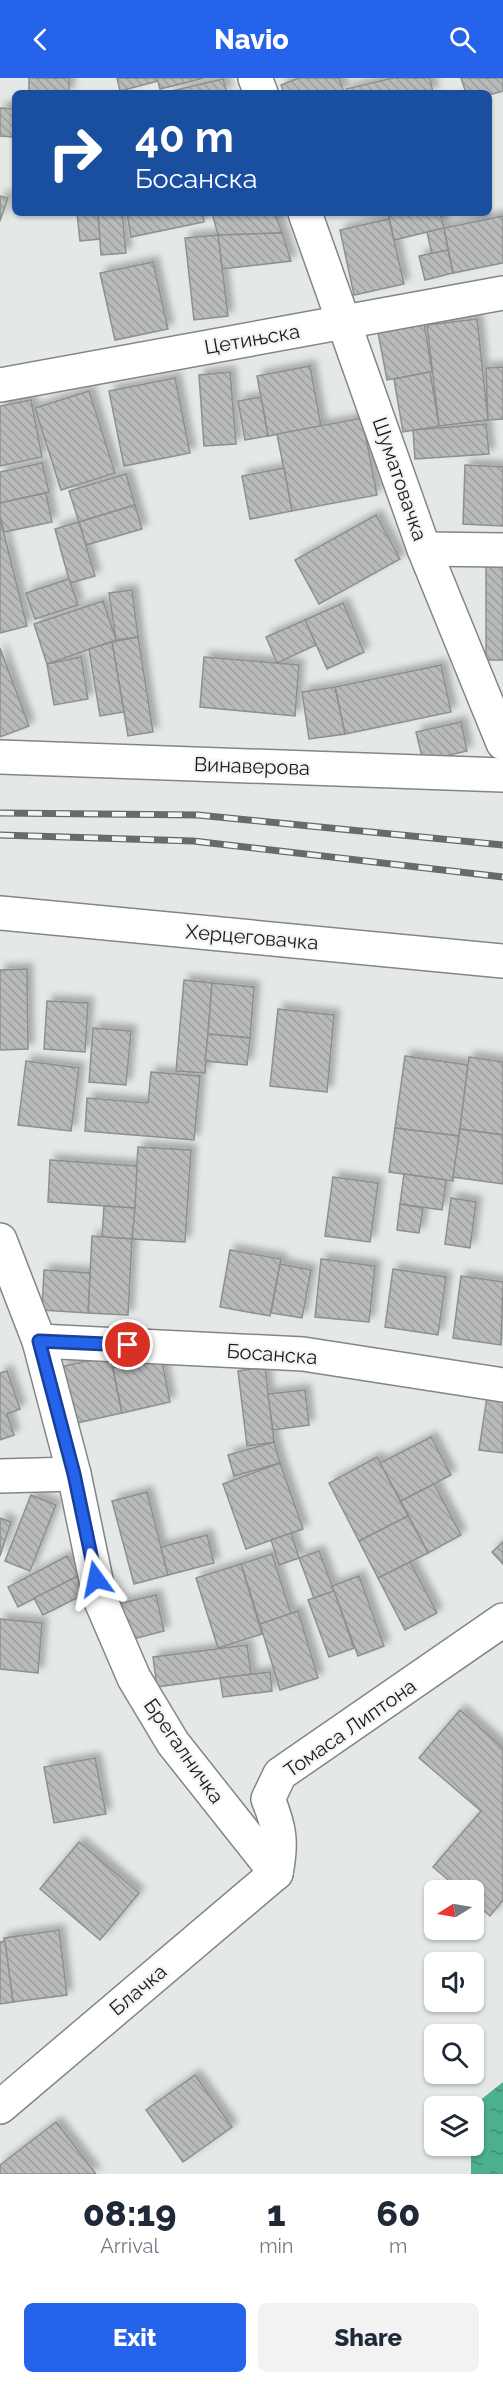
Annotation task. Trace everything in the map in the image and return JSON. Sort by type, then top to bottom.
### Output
[{"type":"street","name":"Шуматовачка","points":[[306,216],[424,549],[503,743]]},
{"type":"street","name":"Цетињска","points":[[0,385],[503,292]]},
{"type":"street","points":[[424,549],[503,550]]},
{"type":"street","name":"Винаверова","points":[[0,757],[503,775]]},
{"type":"street","name":"Херцеговачка","points":[[0,913],[503,961]]},
{"type":"street","name":"Брегалничка","points":[[0,1240],[39,1341],[74,1474],[100,1599],[134,1678],[173,1743],[276,1873]]},
{"type":"street","name":"Босанска","points":[[39,1341],[303,1354],[503,1385]]},
{"type":"street","points":[[0,1476],[74,1474]]},
{"type":"street","name":"Томаса Липтона","points":[[276,1873],[281,1849],[279,1825],[268,1799],[280,1774],[503,1620]]},
{"type":"street","name":"Блачка","points":[[0,2107],[276,1873]]},
{"type":"water","points":[[503,2082],[503,2174],[471,2174],[471,2156],[484,2156],[484,2097]]},
{"type":"building","points":[[29,78],[69,78],[69,90],[29,90]]},
{"type":"building","points":[[117,78],[157,78],[158,81],[124,90],[120,90]]},
{"type":"building","points":[[157,78],[204,78],[160,89]]},
{"type":"building","points":[[299,78],[339,78],[343,90],[283,90],[281,85]]},
{"type":"building","points":[[393,78],[430,78],[432,90],[346,90]]},
{"type":"building","points":[[461,78],[503,78],[503,91],[492,94],[492,90],[465,90]]},
{"type":"building","points":[[223,79],[226,90],[176,90]]},
{"type":"building","points":[[0,108],[12,109],[12,137],[0,136]]},
{"type":"building","points":[[0,196],[8,198],[0,221]]},
{"type":"building","points":[[77,216],[98,216],[100,239],[80,241]]},
{"type":"building","points":[[98,216],[122,216],[126,253],[101,255]]},
{"type":"building","points":[[128,216],[203,216],[204,222],[131,237]]},
{"type":"building","points":[[213,216],[276,216],[282,233],[218,235]]},
{"type":"building","points":[[389,216],[441,216],[444,228],[394,240]]},
{"type":"building","points":[[503,216],[503,263],[453,273],[444,228]]},
{"type":"building","points":[[389,219],[404,284],[354,295],[340,230]]},
{"type":"building","points":[[444,228],[448,250],[432,254],[427,232]]},
{"type":"building","points":[[282,233],[291,261],[222,269],[218,235]]},
{"type":"building","points":[[218,235],[228,316],[194,320],[185,238]]},
{"type":"building","points":[[448,250],[453,273],[425,280],[419,256]]},
{"type":"building","points":[[153,262],[168,329],[115,340],[100,273]]},
{"type":"building","points":[[477,319],[488,420],[439,426],[427,325]]},
{"type":"building","points":[[424,323],[432,372],[387,380],[378,332]]},
{"type":"building","points":[[310,366],[321,426],[268,436],[257,376]]},
{"type":"building","points":[[503,367],[503,419],[488,420],[486,368]]},
{"type":"building","points":[[230,372],[236,444],[204,446],[199,375]]},
{"type":"building","points":[[430,372],[439,426],[403,432],[394,379]]},
{"type":"building","points":[[175,378],[190,453],[124,466],[109,391]]},
{"type":"building","points":[[89,391],[115,473],[61,490],[35,408]]},
{"type":"building","points":[[261,397],[268,436],[245,440],[238,401]]},
{"type":"building","points":[[31,400],[42,457],[0,466],[0,406]]},
{"type":"building","points":[[362,418],[377,495],[292,511],[277,434]]},
{"type":"building","points":[[486,424],[489,454],[415,459],[413,430]]},
{"type":"building","points":[[42,463],[49,492],[0,503],[0,472]]},
{"type":"building","points":[[465,465],[503,467],[503,526],[463,524]]},
{"type":"building","points":[[284,468],[292,511],[250,519],[242,476]]},
{"type":"building","points":[[126,474],[135,505],[79,522],[69,491]]},
{"type":"building","points":[[46,493],[52,522],[4,532],[0,503]]},
{"type":"building","points":[[135,505],[142,529],[86,545],[79,522]]},
{"type":"building","points":[[376,515],[400,559],[319,604],[295,560]]},
{"type":"building","points":[[0,518],[27,626],[0,633]]},
{"type":"building","points":[[79,522],[95,576],[70,583],[55,529]]},
{"type":"building","points":[[486,564],[503,564],[503,660],[486,660]]},
{"type":"building","points":[[69,579],[78,605],[35,619],[26,593]]},
{"type":"building","points":[[132,590],[138,637],[116,640],[109,593]]},
{"type":"building","points":[[103,601],[116,640],[47,664],[34,624]]},
{"type":"building","points":[[343,603],[364,652],[327,669],[305,620]]},
{"type":"building","points":[[305,620],[316,645],[277,663],[266,637]]},
{"type":"building","points":[[138,637],[153,732],[128,736],[112,642]]},
{"type":"building","points":[[112,642],[124,712],[100,716],[89,649]]},
{"type":"building","points":[[0,648],[29,726],[0,737]]},
{"type":"building","points":[[81,657],[88,699],[54,705],[47,664]]},
{"type":"building","points":[[204,657],[299,665],[295,716],[200,707]]},
{"type":"building","points":[[441,665],[451,712],[345,734],[335,687]]},
{"type":"building","points":[[335,687],[345,734],[309,739],[302,692]]},
{"type":"building","points":[[461,722],[467,751],[423,761],[416,732]]},
{"type":"building","points":[[27,969],[28,1049],[0,1050],[0,970]]},
{"type":"building","points":[[184,980],[212,983],[205,1073],[176,1071]]},
{"type":"building","points":[[212,983],[254,987],[250,1038],[208,1034]]},
{"type":"building","points":[[47,1001],[88,1003],[85,1052],[44,1049]]},
{"type":"building","points":[[278,1009],[334,1015],[327,1092],[270,1086]]},
{"type":"building","points":[[93,1028],[131,1031],[126,1085],[89,1082]]},
{"type":"building","points":[[208,1034],[250,1038],[247,1065],[205,1061]]},
{"type":"building","points":[[405,1056],[468,1065],[459,1136],[395,1128]]},
{"type":"building","points":[[469,1057],[503,1062],[503,1135],[460,1129]]},
{"type":"building","points":[[26,1061],[79,1068],[71,1131],[18,1125]]},
{"type":"building","points":[[151,1072],[200,1076],[194,1140],[85,1131],[87,1098],[148,1103]]},
{"type":"building","points":[[395,1128],[459,1136],[453,1181],[389,1172]]},
{"type":"building","points":[[460,1129],[503,1135],[503,1184],[453,1177]]},
{"type":"building","points":[[138,1147],[191,1150],[185,1242],[132,1239]]},
{"type":"building","points":[[50,1160],[137,1166],[135,1208],[48,1202]]},
{"type":"building","points":[[404,1174],[446,1180],[442,1210],[400,1204]]},
{"type":"building","points":[[333,1177],[378,1183],[370,1242],[325,1236]]},
{"type":"building","points":[[451,1198],[476,1202],[470,1248],[445,1244]]},
{"type":"building","points":[[400,1204],[423,1208],[419,1233],[397,1230]]},
{"type":"building","points":[[104,1206],[135,1208],[132,1239],[102,1237]]},
{"type":"building","points":[[92,1236],[132,1239],[128,1315],[88,1313]]},
{"type":"building","points":[[230,1250],[281,1259],[270,1316],[220,1307]]},
{"type":"building","points":[[321,1259],[375,1266],[369,1322],[315,1317]]},
{"type":"building","points":[[280,1264],[311,1270],[302,1318],[271,1313]]},
{"type":"building","points":[[393,1269],[446,1277],[438,1335],[385,1327]]},
{"type":"building","points":[[44,1270],[90,1273],[88,1313],[42,1310]]},
{"type":"building","points":[[461,1276],[503,1282],[501,1345],[453,1338]]},
{"type":"building","points":[[110,1356],[122,1413],[72,1424],[60,1367]]},
{"type":"building","points":[[161,1357],[170,1402],[122,1413],[113,1368]]},
{"type":"building","points":[[265,1367],[274,1442],[247,1446],[238,1371]]},
{"type":"building","points":[[7,1371],[20,1409],[7,1414],[14,1435],[0,1440],[0,1373]]},
{"type":"building","points":[[305,1390],[309,1425],[273,1430],[268,1394]]},
{"type":"building","points":[[487,1397],[503,1400],[503,1453],[479,1450]]},
{"type":"building","points":[[431,1437],[451,1475],[401,1501],[380,1463]]},
{"type":"building","points":[[274,1442],[280,1463],[234,1476],[228,1455]]},
{"type":"building","points":[[377,1457],[408,1516],[359,1541],[329,1483]]},
{"type":"building","points":[[280,1463],[303,1529],[246,1549],[223,1484]]},
{"type":"building","points":[[434,1484],[461,1535],[428,1553],[401,1501]]},
{"type":"building","points":[[147,1492],[168,1575],[134,1584],[112,1501]]},
{"type":"building","points":[[31,1495],[56,1505],[30,1571],[5,1561]]},
{"type":"building","points":[[408,1516],[428,1553],[378,1578],[359,1541]]},
{"type":"building","points":[[0,1518],[11,1522],[0,1556]]},
{"type":"building","points":[[291,1533],[299,1558],[279,1565],[271,1540]]},
{"type":"building","points":[[207,1535],[214,1563],[168,1575],[161,1547]]},
{"type":"building","points":[[503,1542],[503,1564],[492,1552]]},
{"type":"building","points":[[319,1551],[334,1591],[314,1598],[299,1558]]},
{"type":"building","points":[[272,1554],[291,1614],[260,1624],[241,1564]]},
{"type":"building","points":[[67,1556],[78,1576],[18,1607],[8,1587]]},
{"type":"building","points":[[410,1562],[437,1613],[405,1630],[378,1578]]},
{"type":"building","points":[[241,1564],[262,1634],[218,1648],[196,1578]]},
{"type":"building","points":[[78,1576],[87,1593],[43,1615],[34,1598]]},
{"type":"building","points":[[359,1576],[384,1646],[358,1656],[332,1586]]},
{"type":"building","points":[[334,1591],[354,1648],[329,1657],[308,1600]]},
{"type":"building","points":[[156,1595],[164,1631],[129,1640],[121,1603]]},
{"type":"building","points":[[298,1611],[318,1678],[280,1690],[260,1624]]},
{"type":"building","points":[[0,1619],[42,1623],[38,1673],[0,1669]]},
{"type":"building","points":[[247,1645],[251,1674],[157,1687],[153,1657]]},
{"type":"building","points":[[270,1672],[272,1691],[223,1697],[220,1678]]},
{"type":"building","points":[[460,1710],[503,1748],[503,1900],[490,1916],[484,1911],[484,1880],[448,1880],[433,1867],[481,1811],[419,1758]]},
{"type":"building","points":[[95,1758],[106,1814],[54,1823],[44,1767]]},
{"type":"building","points":[[79,1842],[139,1893],[100,1940],[40,1889]]},
{"type":"building","points":[[59,1930],[67,1995],[13,2002],[4,1938]]},
{"type":"building","points":[[5,1941],[13,2002],[0,2004],[0,1942]]},
{"type":"building","points":[[195,2075],[232,2127],[183,2162],[146,2110]]},
{"type":"building","points":[[56,2122],[96,2174],[0,2174],[0,2165]]},
{"type":"railway","points":[[0,813],[198,815],[503,845]]},
{"type":"railway","points":[[0,835],[193,841],[503,877]]},
{"type":"route","points":[[96,1579],[74,1474],[39,1341],[128,1345]]}]
